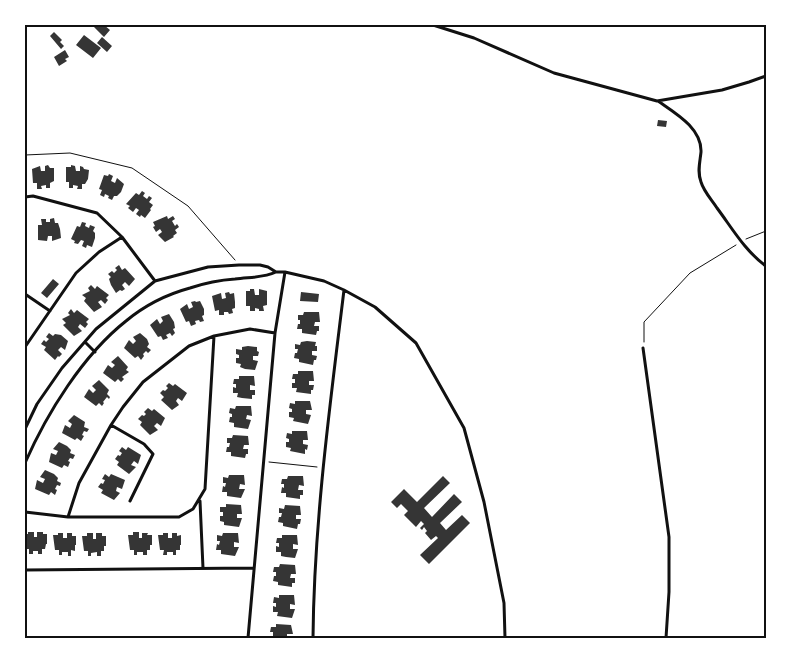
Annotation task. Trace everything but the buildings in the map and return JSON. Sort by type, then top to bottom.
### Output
[{"type":"street","points":[[433,25],[474,38],[554,73],[657,101],[690,126],[696,134],[701,150],[699,175],[701,183],[741,242],[766,266]]},
{"type":"street","points":[[657,101],[722,90],[766,76]]},
{"type":"street","points":[[25,197],[33,196],[97,213],[122,237],[156,281]]},
{"type":"street","points":[[25,347],[76,273],[99,252],[122,237]]},
{"type":"street","points":[[25,429],[38,404],[62,368],[96,329],[156,281],[208,267],[239,264],[260,265],[276,272]]},
{"type":"street","points":[[25,463],[43,427],[87,360],[127,320],[162,298],[215,281],[266,277],[276,272],[324,280],[375,307],[416,343],[464,428],[484,502],[504,603],[505,638]]},
{"type":"street","points":[[248,638],[275,333],[285,272]]},
{"type":"street","points":[[313,638],[323,468],[344,290]]},
{"type":"street","points":[[25,294],[50,311]]},
{"type":"street","points":[[68,517],[79,483],[111,425],[123,406],[143,382],[189,346],[214,336],[250,329],[275,333]]},
{"type":"street","points":[[25,512],[68,517],[179,517],[193,509],[205,489],[214,336]]},
{"type":"street","points":[[85,342],[95,352]]},
{"type":"street","points":[[643,348],[669,537],[669,592],[666,638]]},
{"type":"street","points":[[111,425],[144,444],[153,454],[130,501]]},
{"type":"street","points":[[200,500],[203,568]]},
{"type":"street","points":[[25,570],[253,568]]},
{"type":"path","points":[[25,155],[70,153],[132,168],[188,206],[239,264]]},
{"type":"path","points":[[643,348],[644,322],[690,273],[741,242],[766,231]]},
{"type":"path","points":[[263,462],[323,468]]}]
